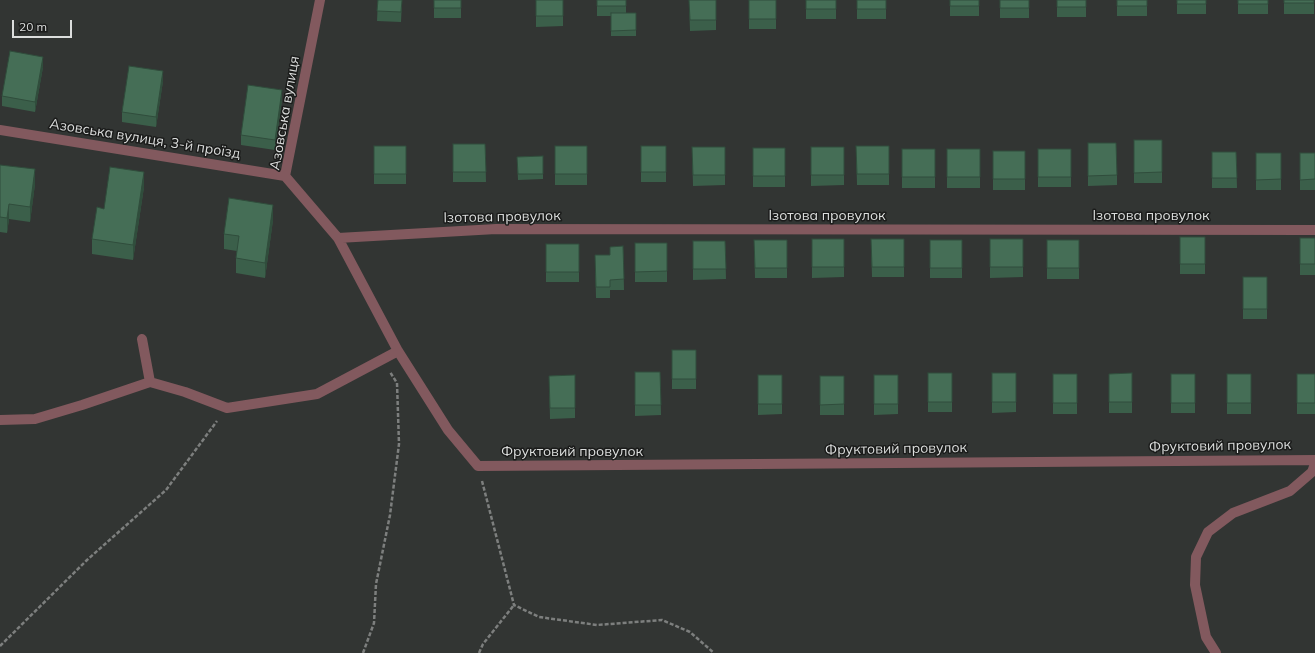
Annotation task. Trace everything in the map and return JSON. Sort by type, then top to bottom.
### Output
[{"type":"street","name":"Азовська вулиця","points":[[320,0],[285,176],[338,238],[398,351],[448,430],[478,466]]},
{"type":"street","name":"Азовська вулиця, 3-й проїзд","points":[[0,130],[285,176]]},
{"type":"street","name":"Ізотова провулок","points":[[338,238],[496,229],[1315,230]]},
{"type":"street","points":[[142,339],[150,382]]},
{"type":"street","points":[[0,420],[35,419],[150,382],[185,392],[227,408],[317,394],[398,351]]},
{"type":"street","name":"Фруктовий провулок","points":[[478,466],[1315,460]]},
{"type":"street","points":[[1216,653],[1206,637],[1195,585],[1196,557],[1208,532],[1233,513],[1290,491],[1312,472],[1315,464]]},
{"type":"path","points":[[363,653],[374,623],[376,584],[390,516],[399,444],[397,383],[382,360]]},
{"type":"path","points":[[0,646],[88,560],[166,490],[227,408]]},
{"type":"path","points":[[478,466],[514,605],[539,617],[597,625],[662,620],[690,632],[714,653]]},
{"type":"path","points":[[479,653],[483,644],[514,605]]},
{"type":"building","points":[[378,0],[402,0],[401,12],[377,11]]},
{"type":"building","points":[[434,0],[461,0],[461,8],[434,8]]},
{"type":"building","points":[[536,0],[563,0],[563,16],[536,16]]},
{"type":"building","points":[[597,0],[626,0],[626,6],[597,6]]},
{"type":"building","points":[[689,0],[716,0],[716,20],[690,20]]},
{"type":"building","points":[[749,0],[776,0],[776,19],[749,19]]},
{"type":"building","points":[[806,0],[836,0],[836,9],[806,9]]},
{"type":"building","points":[[857,0],[886,0],[886,9],[857,9]]},
{"type":"building","points":[[950,0],[979,0],[979,6],[950,6]]},
{"type":"building","points":[[1000,0],[1029,0],[1029,8],[1000,8]]},
{"type":"building","points":[[1057,0],[1086,0],[1086,7],[1057,7]]},
{"type":"building","points":[[1117,0],[1147,0],[1147,6],[1117,6]]},
{"type":"building","points":[[1177,0],[1206,0],[1206,4],[1177,4]]},
{"type":"building","points":[[1238,0],[1268,0],[1268,4],[1238,4]]},
{"type":"building","points":[[1284,0],[1314,0],[1314,3],[1284,3]]},
{"type":"building","points":[[611,13],[636,13],[636,30],[611,31]]},
{"type":"building","points":[[10,51],[43,57],[35,102],[2,96]]},
{"type":"building","points":[[129,66],[163,71],[156,117],[122,112]]},
{"type":"building","points":[[248,85],[282,90],[275,140],[241,135]]},
{"type":"building","points":[[1134,140],[1162,140],[1162,172],[1134,173]]},
{"type":"building","points":[[1088,143],[1116,143],[1117,175],[1088,176]]},
{"type":"building","points":[[453,144],[485,144],[486,172],[453,172]]},
{"type":"building","points":[[374,146],[406,146],[406,174],[374,174]]},
{"type":"building","points":[[555,146],[587,146],[587,174],[555,174]]},
{"type":"building","points":[[641,146],[666,146],[666,172],[641,172]]},
{"type":"building","points":[[856,146],[889,146],[889,174],[857,174]]},
{"type":"building","points":[[692,147],[725,147],[725,175],[693,175]]},
{"type":"building","points":[[811,147],[844,147],[844,175],[811,175]]},
{"type":"building","points":[[753,148],[785,148],[785,176],[753,176]]},
{"type":"building","points":[[902,149],[935,149],[935,177],[902,177]]},
{"type":"building","points":[[947,149],[980,149],[980,177],[947,177]]},
{"type":"building","points":[[1038,149],[1071,149],[1071,177],[1038,177]]},
{"type":"building","points":[[993,151],[1025,151],[1025,179],[993,179]]},
{"type":"building","points":[[1212,152],[1236,152],[1237,178],[1212,178]]},
{"type":"building","points":[[1256,153],[1281,153],[1281,179],[1256,180]]},
{"type":"building","points":[[1300,153],[1315,153],[1315,179],[1300,180]]},
{"type":"building","points":[[543,156],[543,174],[518,174],[517,157]]},
{"type":"building","points":[[0,165],[35,169],[30,207],[9,204],[7,218],[0,217]]},
{"type":"building","points":[[110,167],[144,172],[133,245],[92,239],[97,207],[104,209]]},
{"type":"building","points":[[229,198],[273,205],[265,263],[236,258],[239,236],[224,234]]},
{"type":"building","points":[[1180,237],[1205,237],[1205,264],[1180,264]]},
{"type":"building","points":[[1300,238],[1315,238],[1315,264],[1300,264]]},
{"type":"building","points":[[812,239],[844,239],[844,267],[812,267]]},
{"type":"building","points":[[871,239],[904,239],[904,267],[872,267]]},
{"type":"building","points":[[990,239],[1023,239],[1023,267],[990,267]]},
{"type":"building","points":[[754,240],[787,240],[787,268],[755,268]]},
{"type":"building","points":[[930,240],[962,240],[962,268],[930,268]]},
{"type":"building","points":[[1047,240],[1079,240],[1079,268],[1047,268]]},
{"type":"building","points":[[693,241],[725,241],[726,269],[693,269]]},
{"type":"building","points":[[635,243],[667,243],[667,271],[635,272]]},
{"type":"building","points":[[546,244],[579,244],[579,272],[546,272]]},
{"type":"building","points":[[623,246],[624,279],[610,280],[610,287],[596,287],[595,255],[610,255],[610,247]]},
{"type":"building","points":[[1243,277],[1267,277],[1267,309],[1243,309]]},
{"type":"building","points":[[672,350],[696,350],[696,379],[672,379]]},
{"type":"building","points":[[635,372],[660,372],[661,405],[635,405]]},
{"type":"building","points":[[928,373],[952,373],[952,402],[928,402]]},
{"type":"building","points":[[992,373],[1016,373],[1016,402],[992,402]]},
{"type":"building","points":[[1132,373],[1132,402],[1109,402],[1109,374]]},
{"type":"building","points":[[1053,374],[1077,374],[1077,403],[1053,403]]},
{"type":"building","points":[[1171,374],[1195,374],[1195,403],[1171,403]]},
{"type":"building","points":[[1227,374],[1251,374],[1251,403],[1227,403]]},
{"type":"building","points":[[1297,374],[1315,374],[1315,403],[1297,403]]},
{"type":"building","points":[[575,375],[575,408],[550,408],[549,376]]},
{"type":"building","points":[[758,375],[782,375],[782,404],[758,404]]},
{"type":"building","points":[[874,375],[898,375],[898,404],[874,404]]},
{"type":"building","points":[[820,376],[844,376],[844,404],[820,405]]}]
